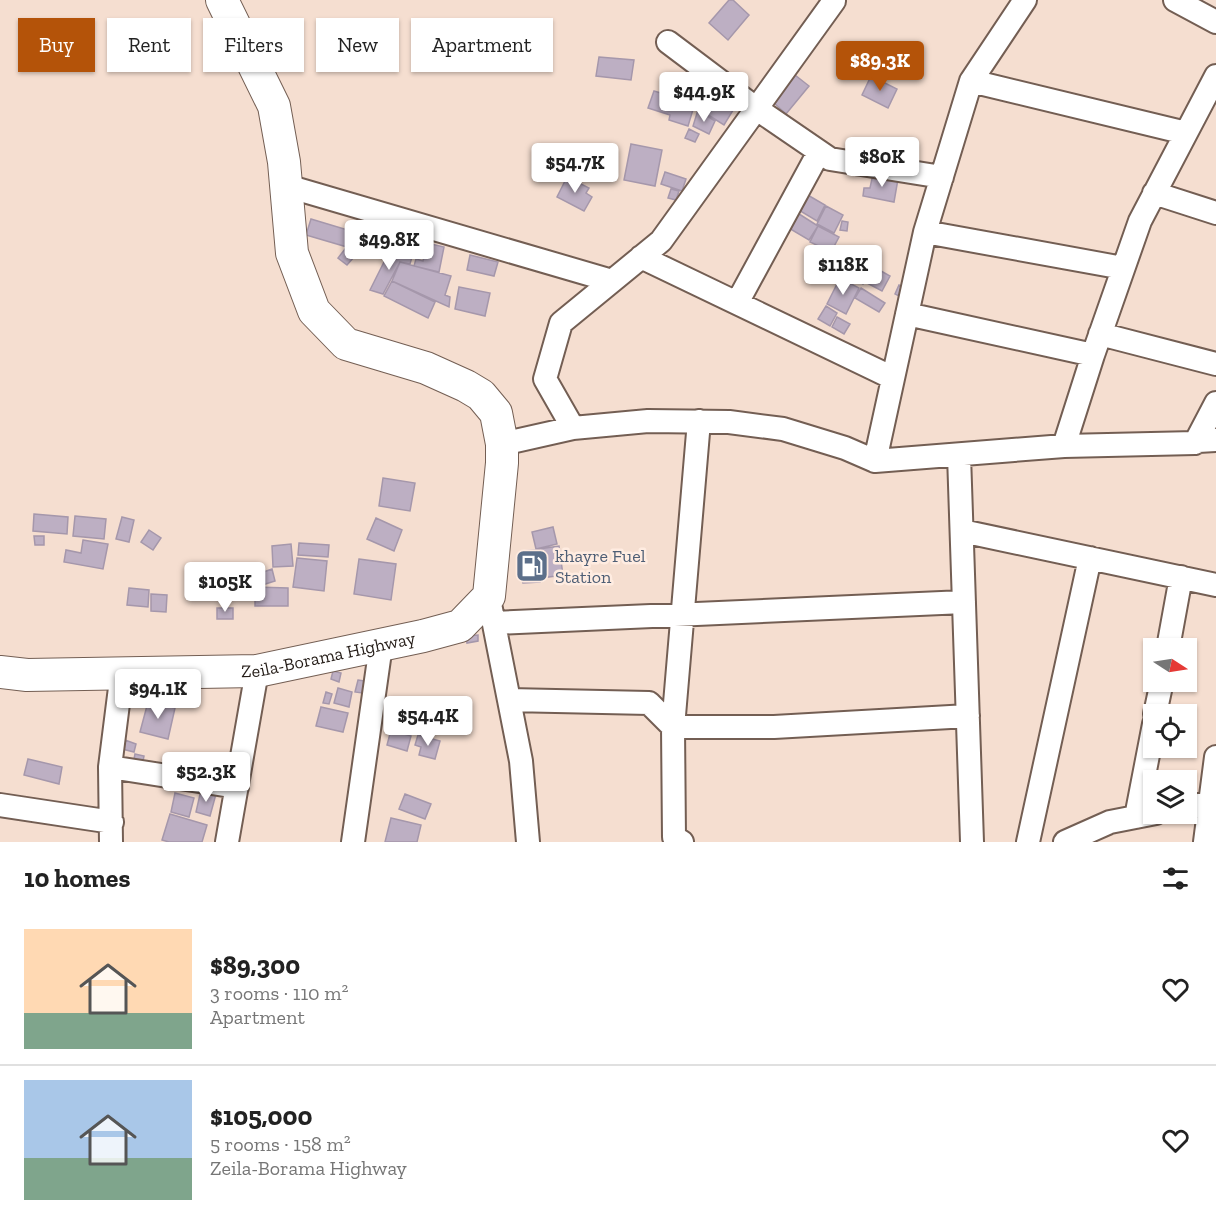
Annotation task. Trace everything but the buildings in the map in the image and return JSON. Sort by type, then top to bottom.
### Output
[{"type":"highway","points":[[222,0],[274,106],[285,162],[292,254],[314,311],[346,344],[426,368],[466,386],[481,395],[496,412],[502,444],[502,463],[491,609]]},
{"type":"highway","name":"Zeila-Borama Highway","points":[[0,672],[27,675],[257,670],[381,645],[460,626],[491,609]]},
{"type":"street","points":[[875,461],[925,232],[971,81],[1025,0]]},
{"type":"street","points":[[1175,0],[1216,22]]},
{"type":"street","points":[[573,428],[545,380],[561,323],[661,241],[834,1]]},
{"type":"street","points":[[668,42],[757,109],[830,159],[942,177]]},
{"type":"street","points":[[1064,446],[1140,220],[1216,76]]},
{"type":"street","points":[[971,81],[1186,133]]},
{"type":"street","points":[[737,303],[819,152]]},
{"type":"street","points":[[287,186],[612,281]]},
{"type":"street","points":[[1154,194],[1216,213]]},
{"type":"street","points":[[925,232],[1123,268]]},
{"type":"street","points":[[641,257],[893,378]]},
{"type":"street","points":[[907,314],[1093,355]]},
{"type":"street","points":[[1101,334],[1216,364]]},
{"type":"street","points":[[502,444],[573,428],[648,421],[729,422],[783,429],[844,448],[875,461],[1064,446],[1205,442],[1216,404]]},
{"type":"street","points":[[682,842],[674,837],[673,727],[699,421]]},
{"type":"street","points":[[959,455],[972,842]]},
{"type":"street","points":[[962,531],[1216,585]]},
{"type":"street","points":[[1028,842],[1090,558]]},
{"type":"street","points":[[1170,638],[1181,577]]},
{"type":"street","points":[[528,842],[521,761],[491,609],[683,614],[964,602]]},
{"type":"street","points":[[353,842],[381,645]]},
{"type":"street","points":[[227,842],[257,670]]},
{"type":"street","points":[[0,805],[111,832],[110,767],[122,672]]},
{"type":"street","points":[[509,700],[649,703],[673,727],[774,727],[968,716]]},
{"type":"street","points":[[1205,842],[1213,802],[1216,757]]},
{"type":"street","points":[[110,767],[237,787]]},
{"type":"street","points":[[1197,805],[1213,802]]},
{"type":"street","points":[[1065,842],[1110,822],[1143,816]]},
{"type":"place","name":"khayre Fuel Station","points":[[532,566]]}]
